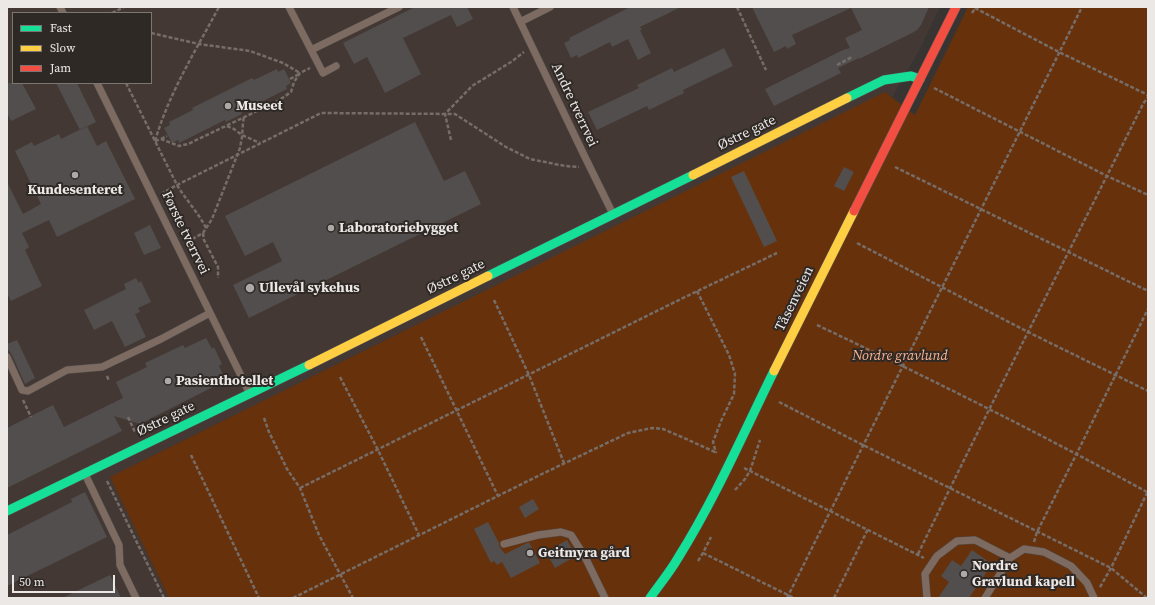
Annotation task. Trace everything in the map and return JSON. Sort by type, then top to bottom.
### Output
[{"type":"street","name":"Tåsenveien","points":[[650,598],[677,560],[709,503],[956,7]]},
{"type":"street","name":"Østre gate","points":[[7,511],[250,394],[884,80],[911,76],[920,79]]},
{"type":"lane","points":[[288,7],[323,72],[336,66]]},
{"type":"lane","points":[[312,50],[399,7]]},
{"type":"lane","name":"Andre tverrvei","points":[[513,7],[613,214]]},
{"type":"lane","points":[[520,22],[550,7]]},
{"type":"lane","name":"Første tverrvei","points":[[97,84],[250,394]]},
{"type":"lane","points":[[7,357],[22,390],[28,391],[67,370],[102,367],[161,339],[210,313]]},
{"type":"lane","points":[[85,474],[119,545],[120,565],[136,598]]},
{"type":"lane","points":[[504,544],[538,535],[561,532],[571,535],[585,558],[605,598]]},
{"type":"lane","points":[[927,598],[925,574],[937,556],[957,542],[975,540],[1010,558]]},
{"type":"lane","points":[[984,598],[1010,558],[1024,548],[1044,552],[1071,566],[1087,583],[1094,598]]},
{"type":"path","points":[[114,12],[124,7]]},
{"type":"path","points":[[155,141],[172,95],[219,7]]},
{"type":"path","points":[[737,7],[766,70]]},
{"type":"path","points":[[788,597],[862,445],[1082,7]]},
{"type":"path","points":[[918,554],[1028,332],[1148,96],[975,8]]},
{"type":"path","points":[[152,33],[199,44],[250,51],[283,63],[300,73]]},
{"type":"path","points":[[445,114],[472,86],[511,62],[532,46]]},
{"type":"path","points":[[837,64],[852,57]]},
{"type":"path","points":[[290,79],[318,64]]},
{"type":"path","points":[[161,139],[179,146],[188,144],[227,126],[278,101],[291,92],[294,82],[300,73]]},
{"type":"path","points":[[126,84],[177,185],[206,228]]},
{"type":"path","points":[[934,88],[1107,176],[1148,195]]},
{"type":"path","points":[[161,194],[321,113],[455,114],[506,148],[530,159],[565,166],[582,167]]},
{"type":"path","points":[[445,114],[451,140]]},
{"type":"path","points":[[187,242],[203,233],[212,219],[240,148],[244,117]]},
{"type":"path","points":[[227,126],[242,135],[261,143]]},
{"type":"path","points":[[155,141],[166,136]]},
{"type":"path","points":[[896,167],[1148,291]]},
{"type":"path","points":[[203,233],[204,240],[218,267],[218,278]]},
{"type":"path","points":[[858,243],[1028,332],[1148,391]]},
{"type":"path","points":[[300,488],[697,291],[777,253]]},
{"type":"path","points":[[697,291],[729,355],[735,374],[734,394],[714,442],[716,453]]},
{"type":"path","points":[[494,300],[529,375],[564,463]]},
{"type":"path","points":[[1032,550],[1037,532],[1148,309]]},
{"type":"path","points":[[817,325],[990,408],[1148,491],[1111,568],[1094,598]]},
{"type":"path","points":[[421,337],[498,496]]},
{"type":"path","points":[[107,375],[110,381]]},
{"type":"path","points":[[340,378],[378,450],[419,535]]},
{"type":"path","points":[[23,400],[31,417]]},
{"type":"path","points":[[779,402],[862,445],[1111,568],[1147,598]]},
{"type":"path","points":[[128,417],[136,434]]},
{"type":"path","points":[[264,418],[269,432],[300,488],[319,535],[353,598]]},
{"type":"path","points":[[293,598],[564,463],[628,433],[652,428],[662,430],[684,438],[723,456]]},
{"type":"path","points":[[191,455],[259,598]]},
{"type":"path","points":[[743,467],[933,562]]},
{"type":"path","points":[[106,478],[164,598]]},
{"type":"path","points":[[834,598],[868,529]]},
{"type":"path","points":[[703,553],[788,597],[794,598]]},
{"type":"shaded area","name":"Ullevål sykehus","points":[[7,7],[940,7],[921,47],[892,98],[885,93],[111,477],[169,598],[7,598]]},
{"type":"green space","name":"Nordre gravlund","points":[[968,7],[1148,7],[1148,598],[169,598],[110,477],[885,92],[915,115]]},
{"type":"building","points":[[415,7],[467,7],[473,19],[457,27],[451,15],[403,38],[421,74],[385,93],[367,57],[354,64],[343,43]]},
{"type":"building","points":[[630,7],[681,7],[640,27],[651,53],[638,60],[628,39],[612,47],[610,42],[578,58],[577,55],[571,58],[564,43],[570,40],[569,38]]},
{"type":"building","points":[[752,7],[929,7],[921,25],[917,30],[838,68],[841,73],[774,106],[765,89],[843,50],[850,48],[845,38],[862,30],[851,8],[792,35],[796,44],[787,49],[786,46],[774,52]]},
{"type":"building","points":[[724,48],[733,66],[683,90],[684,93],[649,110],[647,106],[597,130],[588,112],[639,88],[637,85],[672,68],[674,72]]},
{"type":"building","name":"Museet","points":[[277,69],[278,72],[284,69],[291,83],[286,86],[287,89],[241,112],[242,114],[226,122],[225,120],[179,143],[178,140],[172,143],[164,128],[170,125],[169,122],[193,110],[192,108],[252,78],[254,80]]},
{"type":"building","points":[[7,83],[23,84],[36,109],[11,121],[7,113]]},
{"type":"building","points":[[57,84],[77,84],[96,122],[80,130]]},
{"type":"building","name":"Laboratoriebygget","points":[[415,122],[444,181],[465,171],[481,204],[249,318],[233,285],[282,261],[273,242],[245,256],[225,216]]},
{"type":"building","name":"Kundesenteret","points":[[87,126],[97,146],[106,141],[135,199],[57,237],[49,220],[22,233],[29,247],[25,250],[42,286],[11,301],[7,293],[7,182],[23,214],[41,204],[15,151],[32,142],[34,146],[59,134],[61,139]]},
{"type":"building","points":[[844,167],[854,172],[844,191],[834,186]]},
{"type":"building","points":[[744,171],[777,241],[764,247],[731,177]]},
{"type":"building","points":[[150,225],[161,248],[144,255],[134,233]]},
{"type":"building","points":[[136,278],[139,283],[141,281],[151,302],[138,308],[140,312],[135,314],[146,337],[125,347],[112,321],[94,330],[84,310],[126,289],[124,284]]},
{"type":"building","points":[[206,338],[212,349],[214,347],[222,364],[219,366],[224,377],[218,380],[219,384],[140,424],[114,416],[122,431],[7,488],[7,428],[53,405],[64,427],[123,398],[116,382],[147,367],[145,363],[183,345],[185,348]]},
{"type":"building","points":[[17,340],[35,378],[25,384],[12,355],[7,348],[7,344]]},
{"type":"building","points":[[85,492],[107,537],[7,586],[7,535],[72,502],[71,499]]},
{"type":"building","points":[[533,499],[539,509],[525,518],[519,507]]},
{"type":"building","points":[[488,522],[499,543],[499,546],[505,554],[529,542],[540,563],[511,578],[502,562],[497,565],[494,561],[491,563],[474,529]]},
{"type":"building","points":[[567,540],[576,556],[555,568],[546,552]]},
{"type":"building","name":"Nordre Gravlund kapell","points":[[972,550],[992,564],[969,598],[938,598],[949,582],[941,576],[952,560],[961,566]]},
{"type":"building","points":[[110,575],[121,598],[62,598]]},
{"type":"traffic: fast","points":[[847,98],[884,80],[911,76],[920,79]]},
{"type":"traffic: fast","points":[[488,276],[693,175]]},
{"type":"traffic: fast","points":[[7,511],[309,365]]},
{"type":"traffic: fast","points":[[650,598],[675,563],[704,513],[774,371]]},
{"type":"traffic: slow","points":[[693,175],[847,98]]},
{"type":"traffic: slow","points":[[774,371],[854,211]]},
{"type":"traffic: slow","points":[[309,365],[488,276]]},
{"type":"traffic: jam","points":[[854,211],[956,7]]},
{"type":"place","name":"Museet","points":[[228,106]]},
{"type":"place","name":"Kundesenteret","points":[[75,175]]},
{"type":"place","name":"Laboratoriebygget","points":[[331,228]]},
{"type":"place","name":"Ullevål sykehus","points":[[250,288]]},
{"type":"place","name":"Pasienthotellet","points":[[168,381]]},
{"type":"place","name":"Geitmyra gård","points":[[530,553]]},
{"type":"place","name":"Nordre Gravlund kapell","points":[[964,574]]}]
